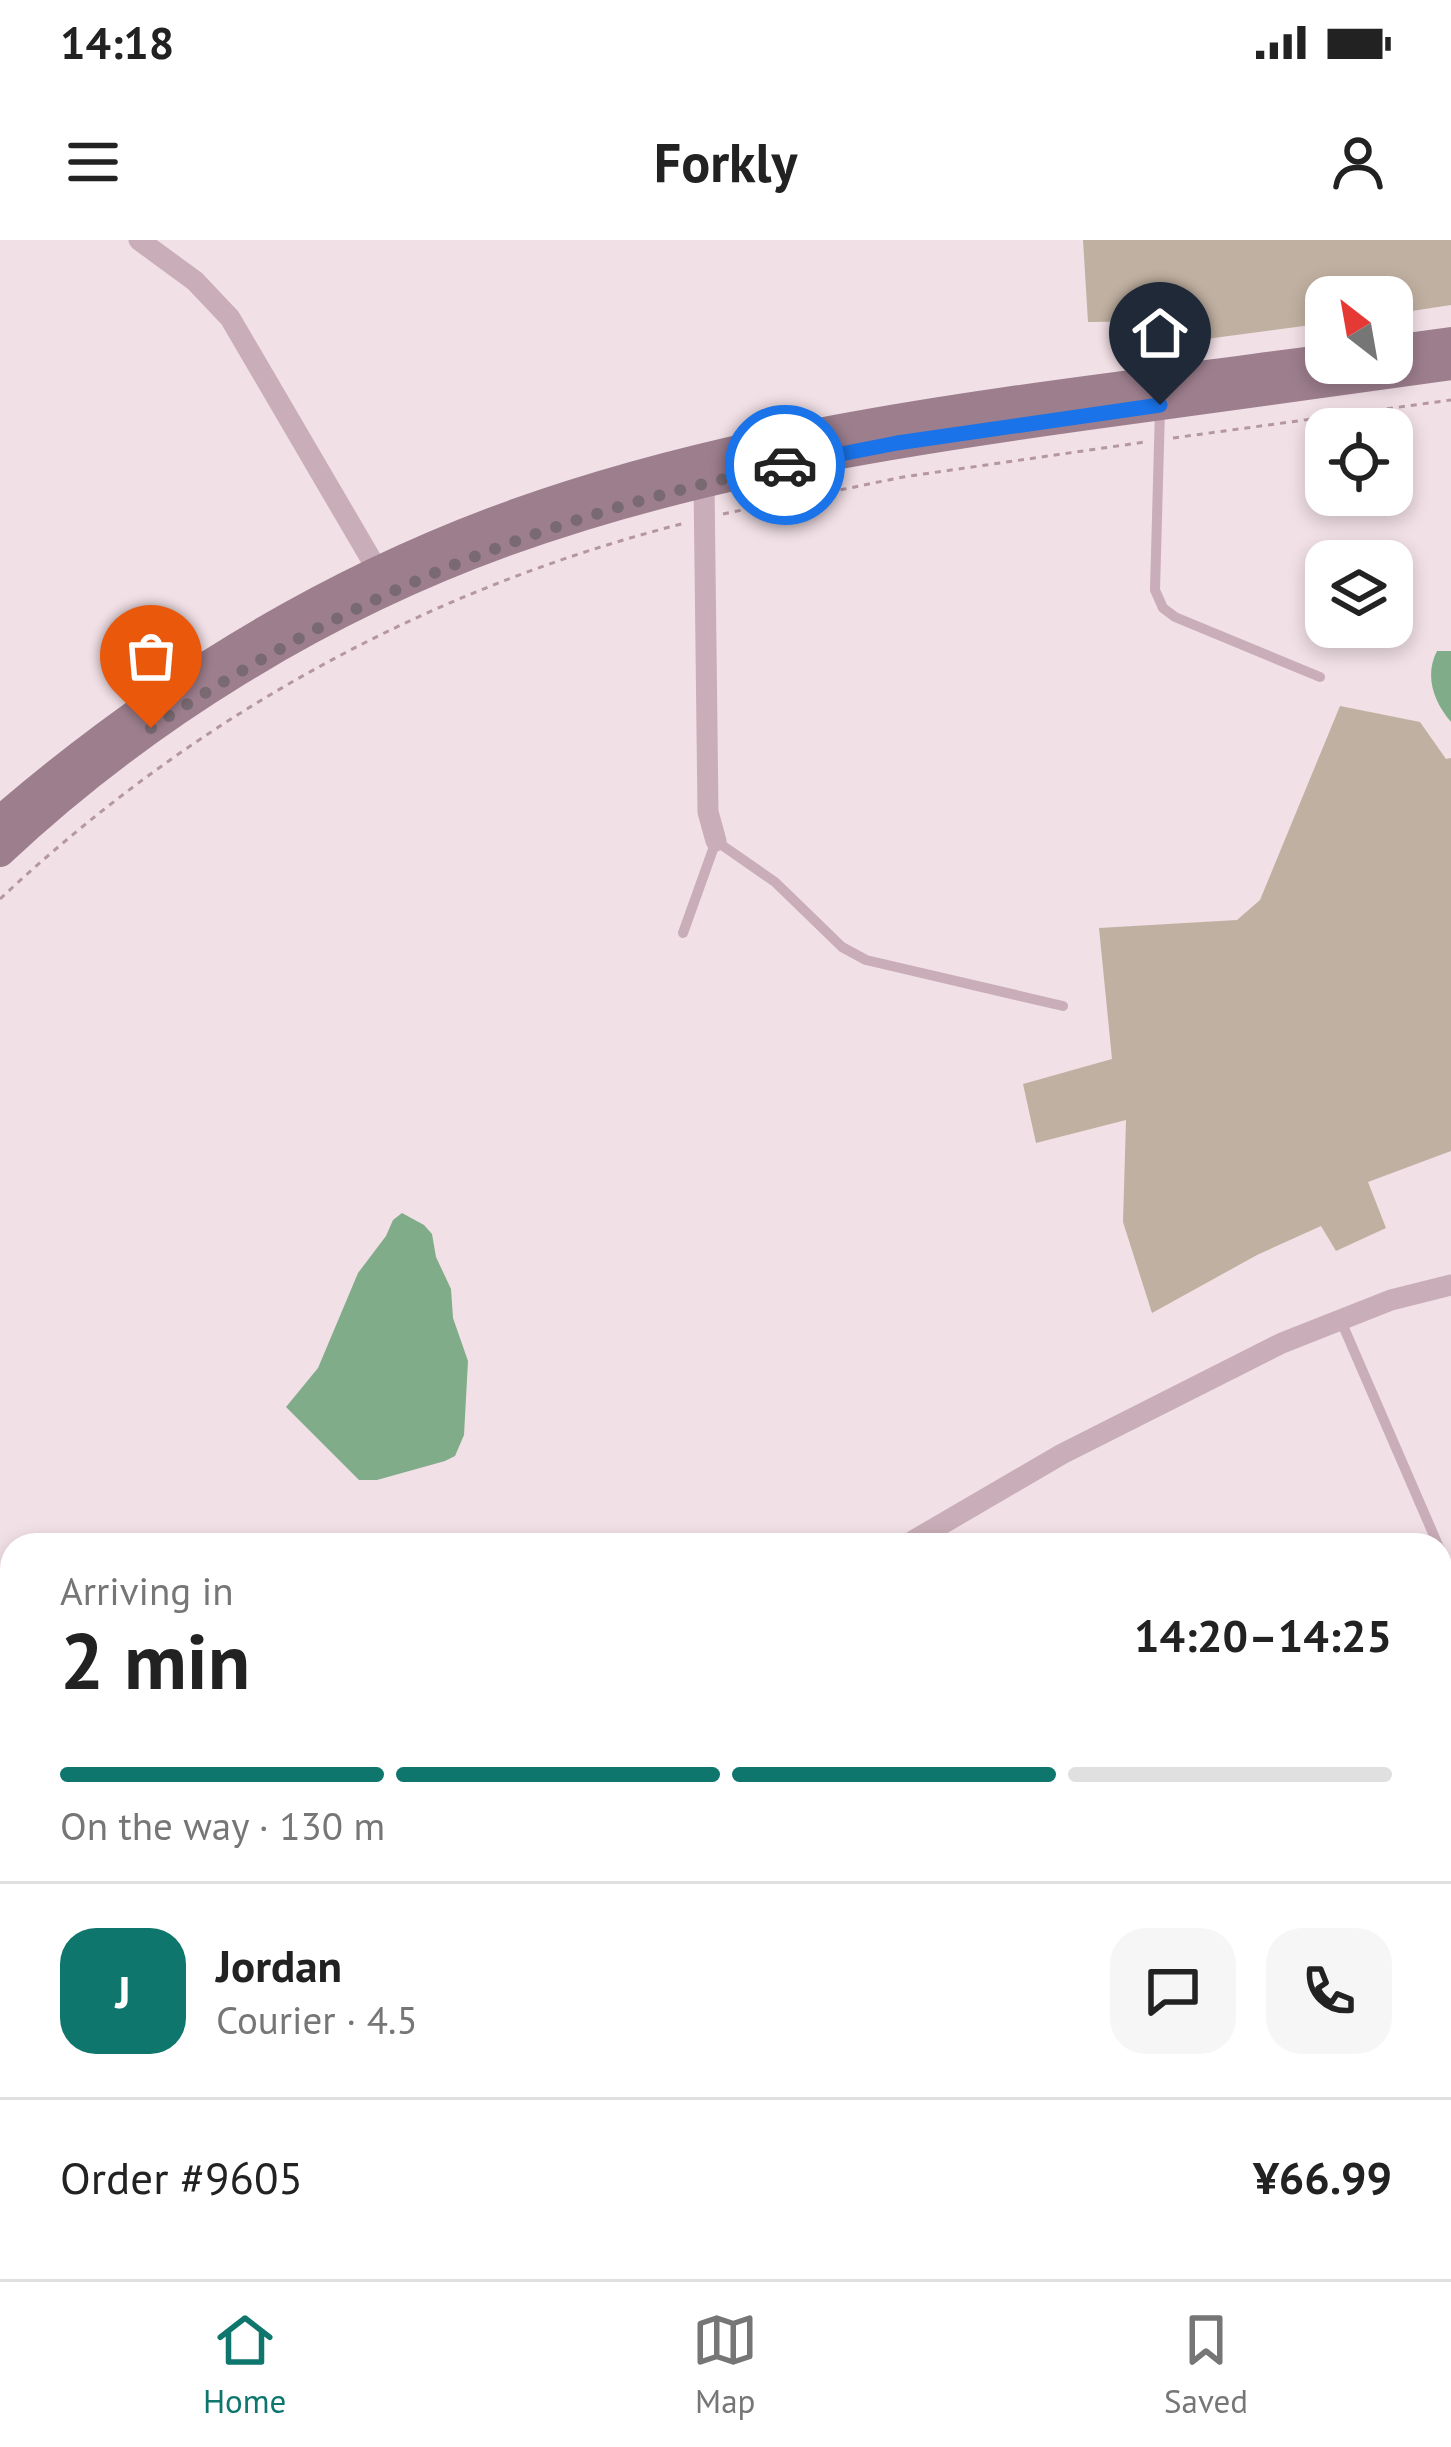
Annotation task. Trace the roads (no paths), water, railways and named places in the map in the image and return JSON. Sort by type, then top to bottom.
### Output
[{"type":"main road","points":[[1413,347],[1451,342]]},
{"type":"main road","points":[[0,821],[90,746],[191,674],[378,571],[519,513],[735,452],[893,421],[1305,362]]},
{"type":"main road","points":[[0,852],[151,728],[313,629],[507,541],[704,484],[897,443],[1451,365]]},
{"type":"street","points":[[139,240],[195,280],[230,318],[378,571]]},
{"type":"street","points":[[704,484],[708,812],[716,841]]},
{"type":"street","points":[[927,1533],[1062,1454],[1282,1343],[1339,1318],[1451,1285]]},
{"type":"lane","points":[[1160,405],[1155,590],[1159,603],[1175,617],[1319,676]]},
{"type":"lane","points":[[683,933],[716,841],[775,882],[842,947],[866,960],[1063,1006]]},
{"type":"lane","points":[[1339,1318],[1433,1533]]}]
